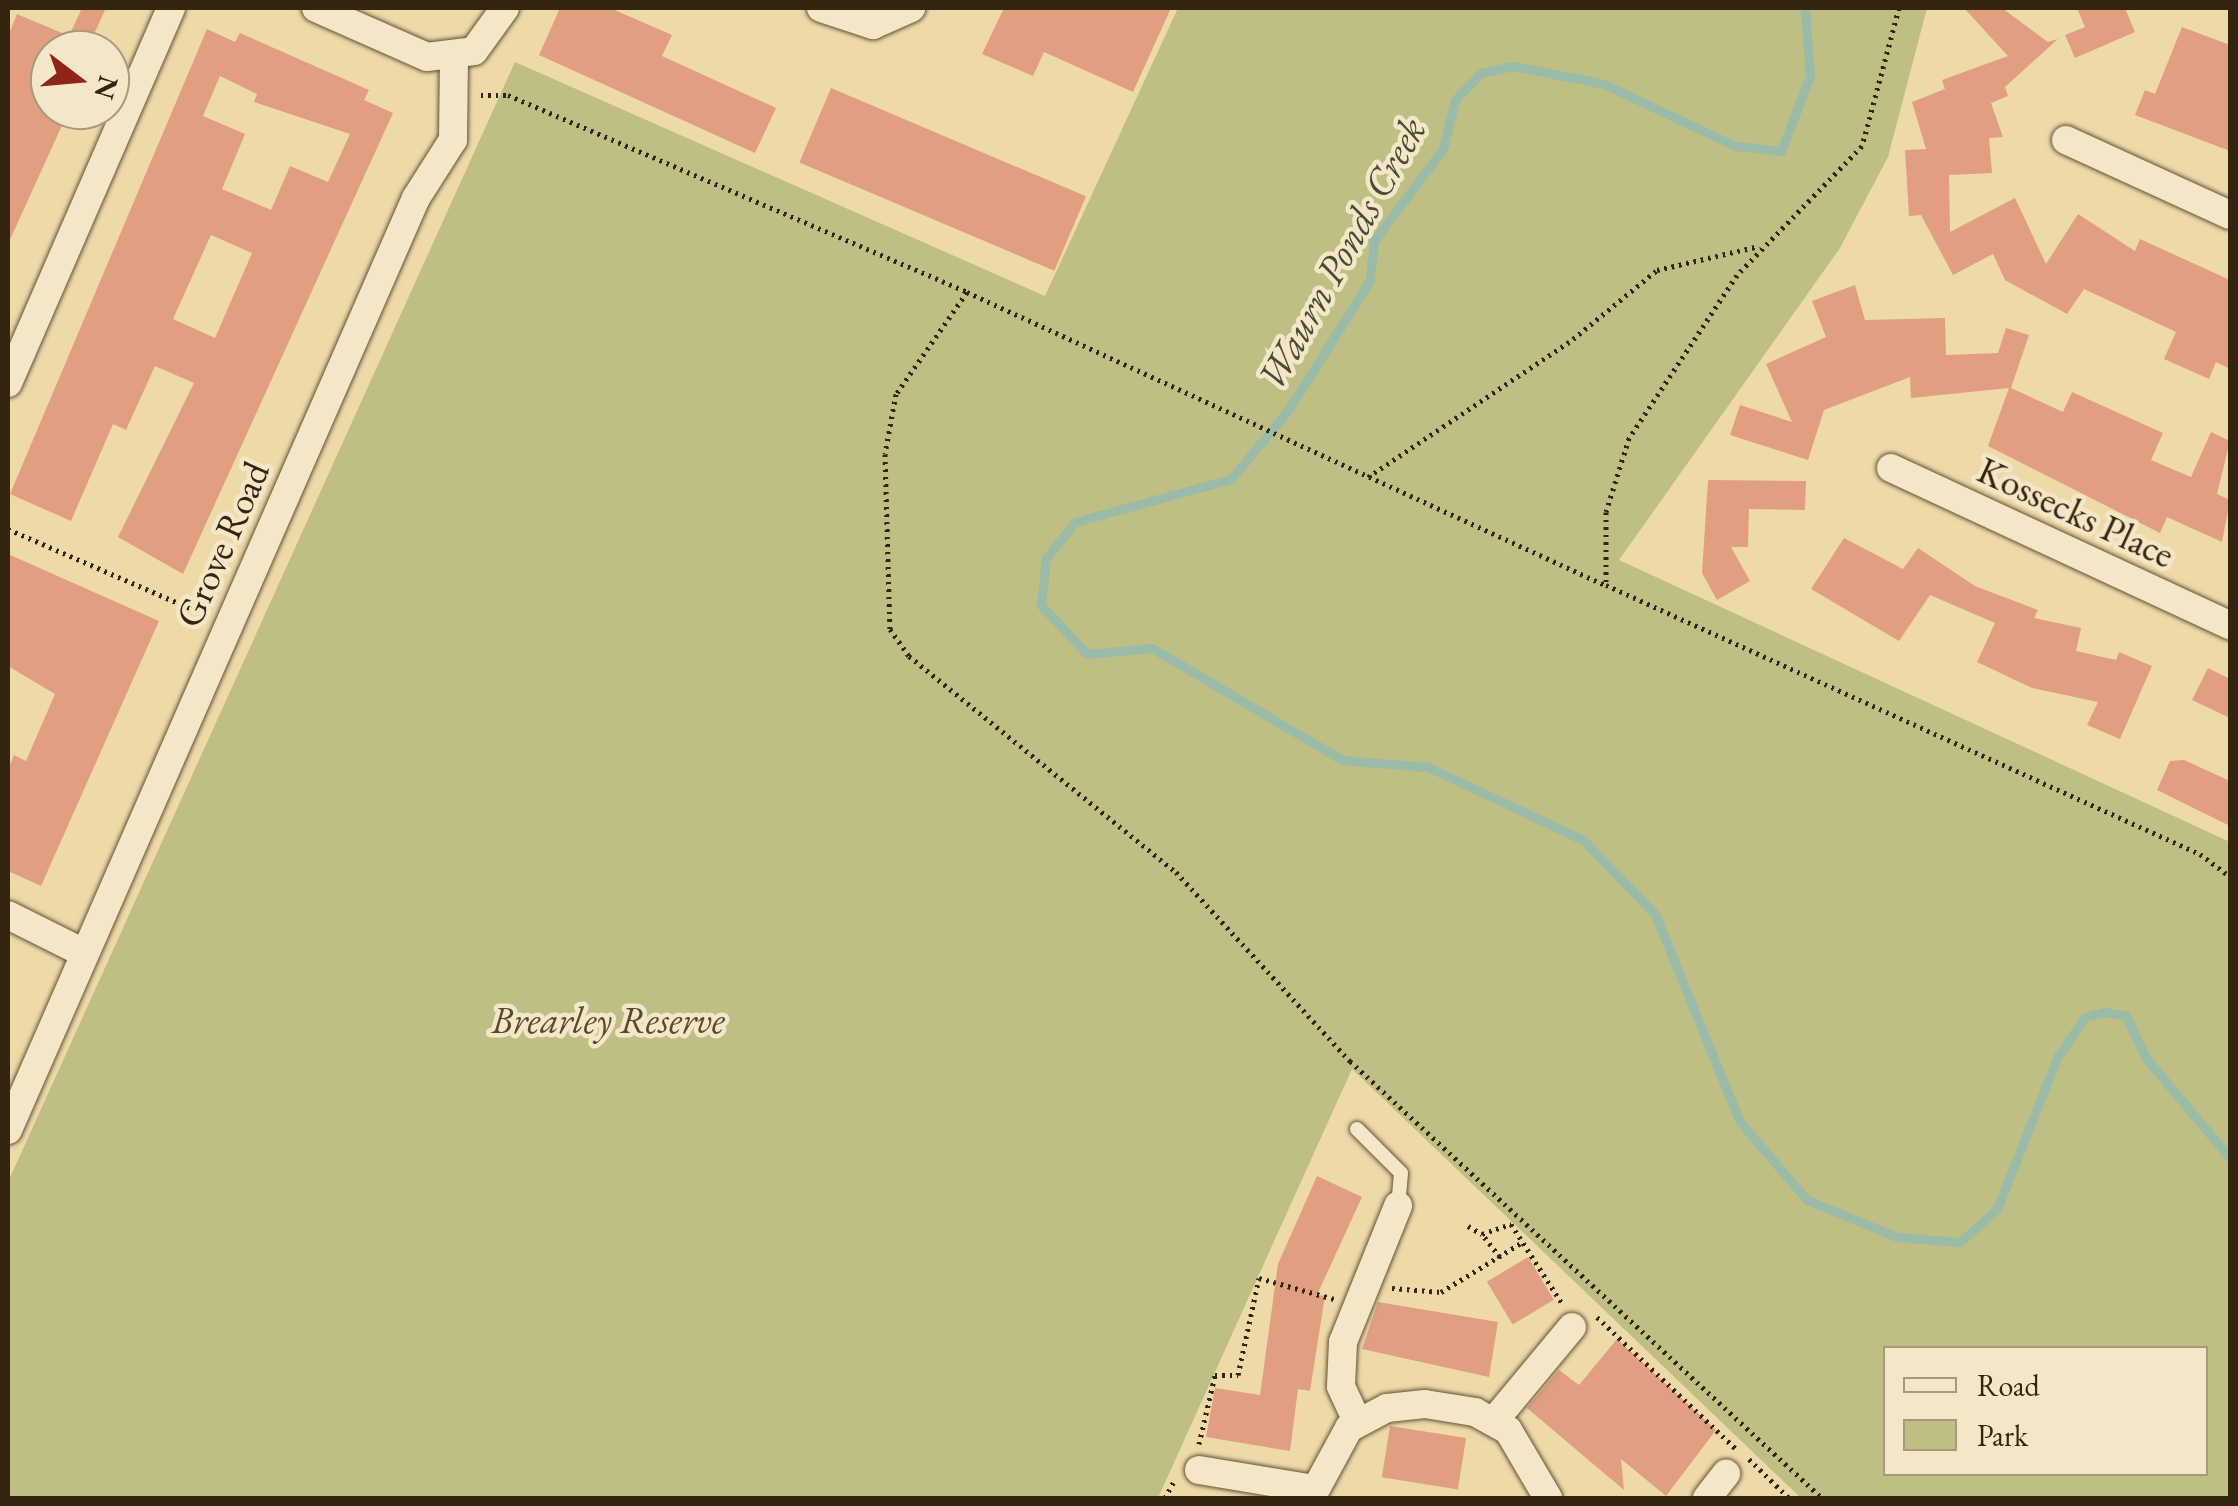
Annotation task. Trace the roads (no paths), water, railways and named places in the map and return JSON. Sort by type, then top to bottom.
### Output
[{"type":"street","points":[[8,383],[171,8]]},
{"type":"street","points":[[316,8],[427,56],[454,56],[491,36],[505,8]]},
{"type":"street","points":[[821,8],[873,25],[911,8]]},
{"type":"street","name":"Grove Road","points":[[8,1130],[416,198],[453,140],[458,98],[454,56]]},
{"type":"street","points":[[2066,140],[2230,214]]},
{"type":"street","name":"Kossecks Place","points":[[1890,468],[2230,625]]},
{"type":"street","points":[[8,916],[84,953]]},
{"type":"street","points":[[1358,1421],[1340,1374],[1359,1294],[1398,1206]]},
{"type":"street","points":[[1494,1421],[1577,1314]]},
{"type":"street","points":[[1197,1466],[1313,1494],[1358,1421],[1411,1404],[1494,1421],[1526,1451],[1548,1498]]},
{"type":"street","points":[[1706,1498],[1726,1474]]},
{"type":"lane","points":[[1357,1130],[1401,1172],[1398,1206]]},
{"type":"waterway","name":"Waurn Ponds Creek","points":[[1805,8],[1810,76],[1781,151],[1735,146],[1604,84],[1513,66],[1481,73],[1455,100],[1443,149],[1374,241],[1370,280],[1289,409],[1231,479],[1075,522],[1046,558],[1041,605],[1087,654],[1152,648],[1342,760],[1428,767],[1583,840],[1655,914],[1740,1122],[1807,1200],[1897,1237],[1960,1242],[1997,1209],[2058,1056],[2085,1017],[2105,1012],[2126,1016],[2146,1058],[2230,1158]]},
{"type":"park label","name":"Brearley Reserve","points":[[608,1020]]}]
